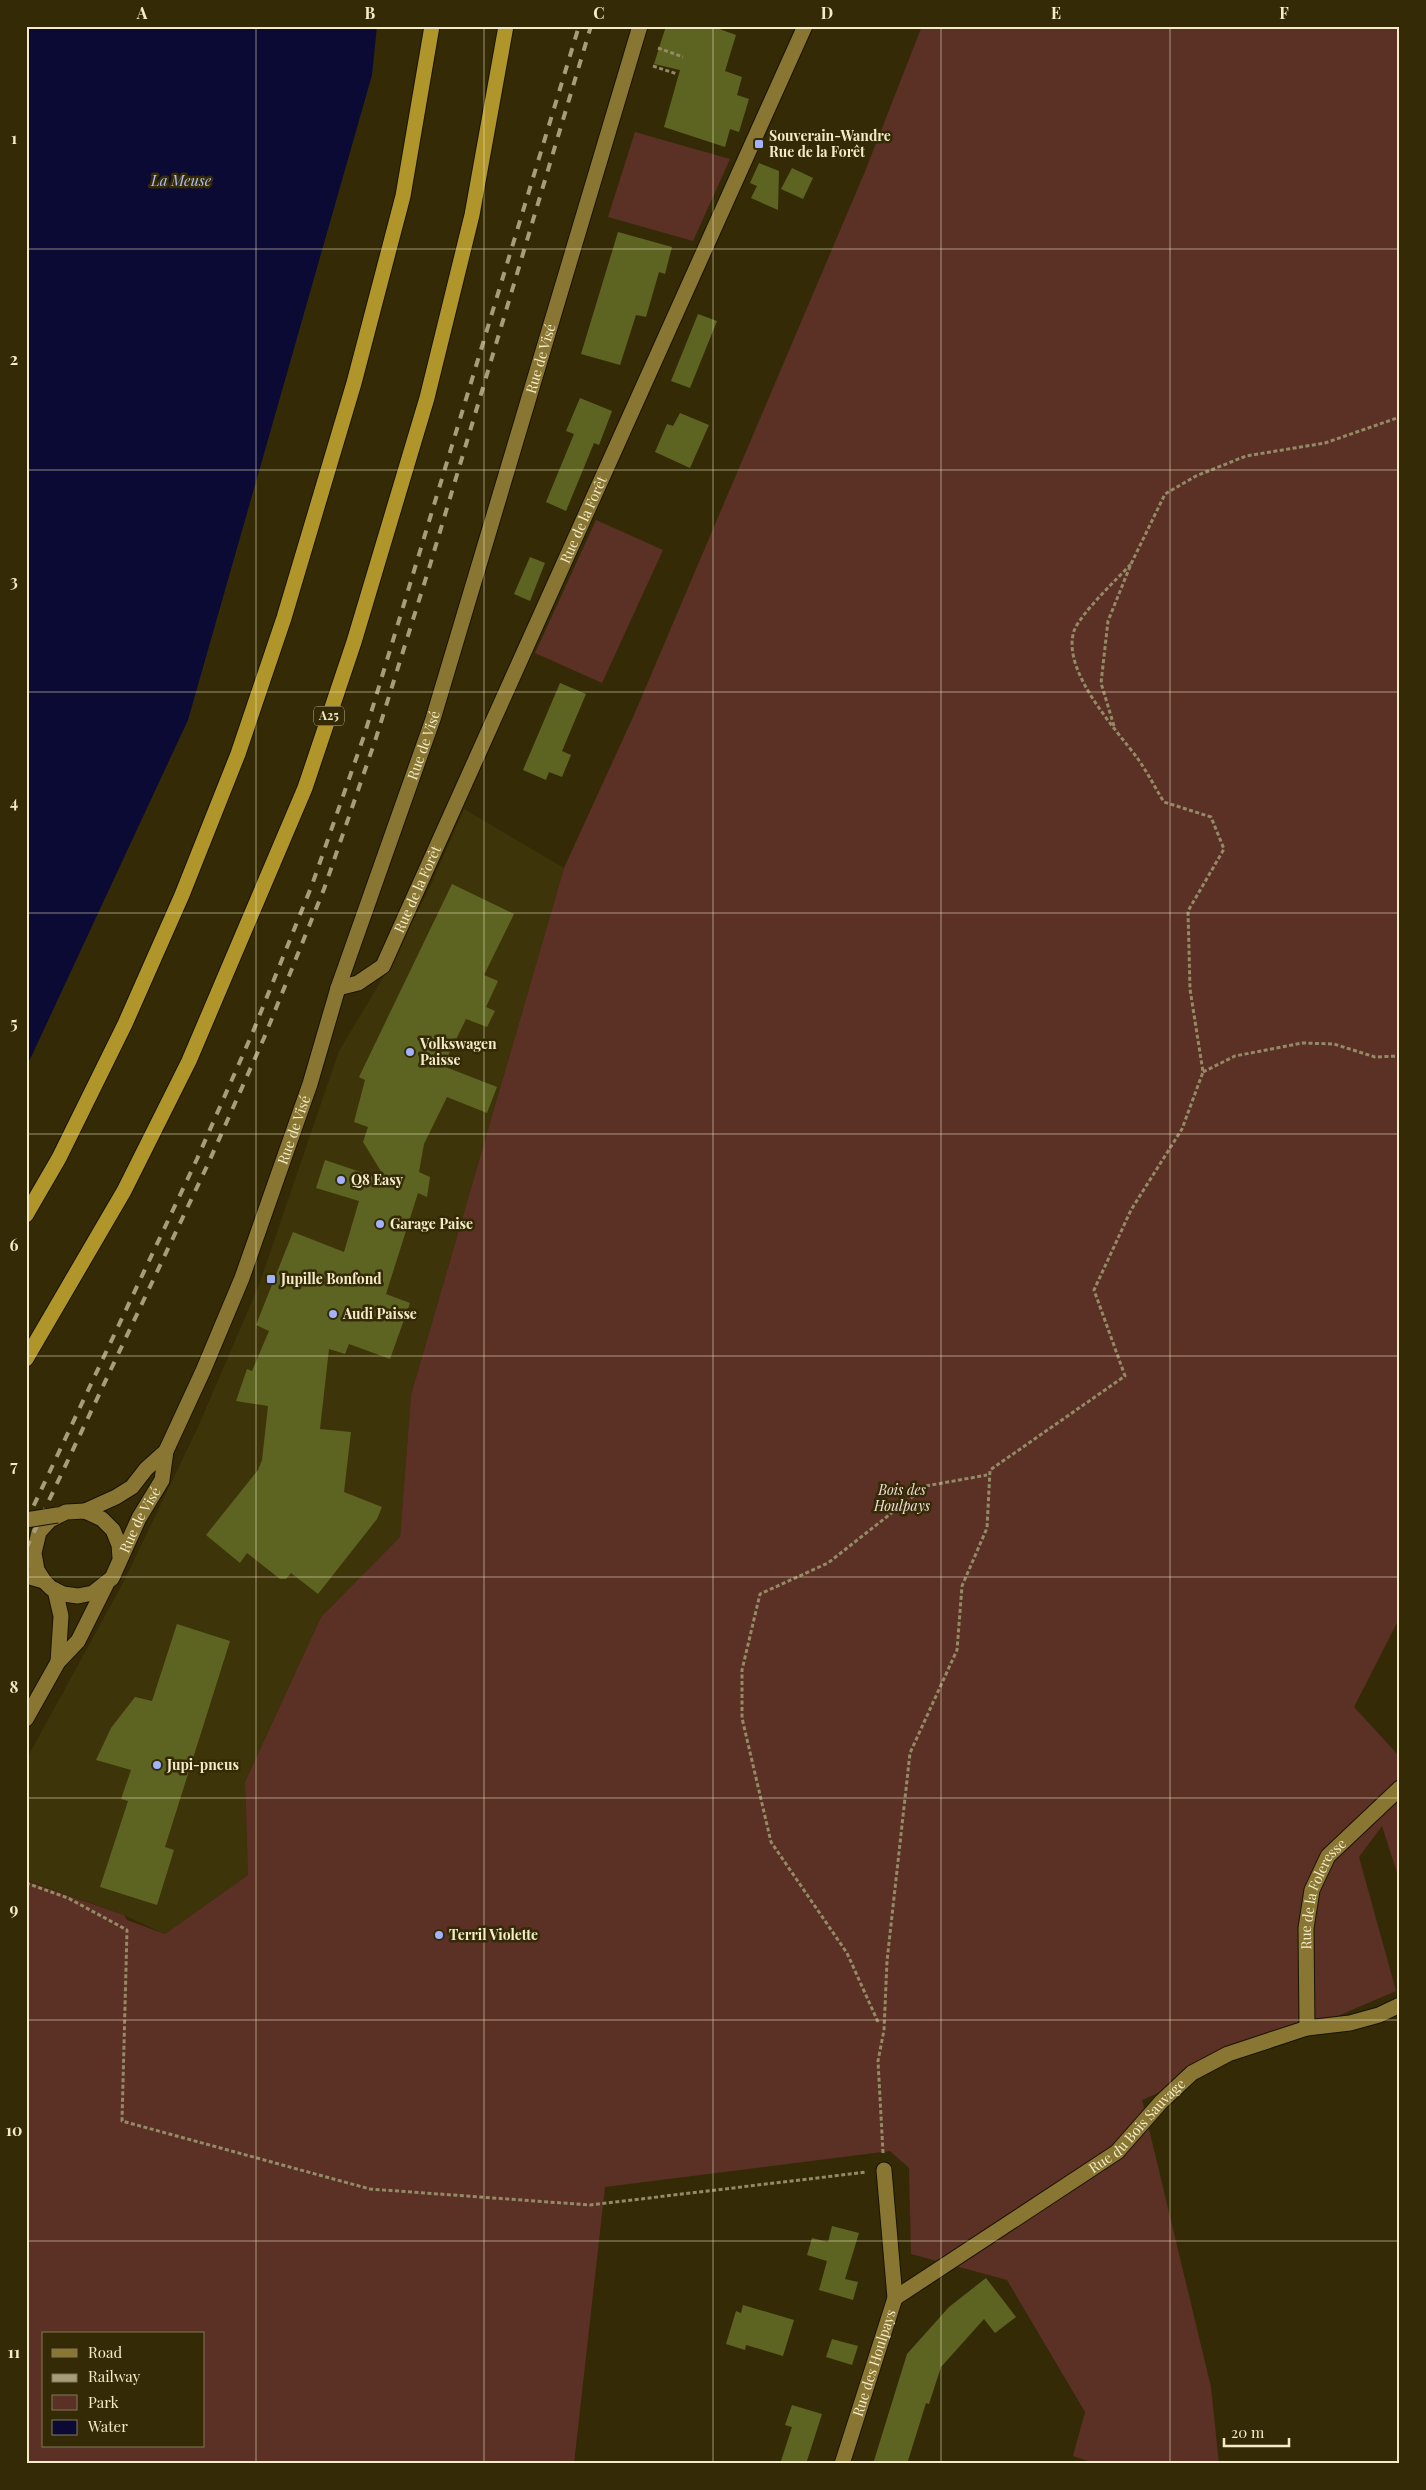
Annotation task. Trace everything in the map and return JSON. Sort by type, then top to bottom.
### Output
[{"type":"highway","points":[[26,1216],[59,1158],[124,1024],[182,895],[238,754],[284,618],[354,384],[403,196],[432,26]]},
{"type":"highway","name":"A25","points":[[26,1359],[124,1191],[189,1061],[305,788],[354,642],[427,398],[472,215],[506,26]]},
{"type":"main road","name":"Rue de Visé","points":[[26,1719],[58,1662],[78,1641],[107,1584],[116,1571],[120,1558],[139,1518],[162,1480],[166,1451],[203,1371],[242,1278],[310,1084],[338,988],[433,719],[640,26]]},
{"type":"main road","name":"Rue de la Forêt","points":[[338,988],[358,983],[383,966],[805,26]]},
{"type":"main road","name":"Rue de Visé","points":[[85,1511],[116,1497],[132,1487],[146,1469],[166,1451]]},
{"type":"main road","name":"Rue de Visé","points":[[58,1662],[61,1616],[38,1578],[34,1547],[39,1532],[57,1515],[75,1510],[85,1511],[102,1519],[113,1530],[119,1545],[120,1558]]},
{"type":"main road","points":[[26,1520],[57,1515]]},
{"type":"main road","points":[[38,1578],[63,1594],[78,1596],[93,1593],[107,1584]]},
{"type":"main road","name":"Rue de la Foleresse","points":[[1307,2028],[1306,1928],[1312,1890],[1328,1856],[1400,1788]]},
{"type":"main road","name":"Rue du Bois Sauvage","points":[[896,2298],[1117,2152],[1161,2102],[1192,2073],[1228,2054],[1307,2028],[1350,2023],[1379,2015],[1400,2005]]},
{"type":"main road","name":"Rue des Houlpays","points":[[842,2464],[896,2298],[884,2170]]},
{"type":"path","points":[[658,48],[683,57]]},
{"type":"path","points":[[653,66],[677,74]]},
{"type":"path","points":[[1115,732],[1101,683],[1108,622],[1131,564],[1165,494],[1196,476],[1246,456],[1325,443],[1400,417]]},
{"type":"path","points":[[26,1883],[68,1898],[127,1930],[122,2121],[370,2189],[590,2205],[884,2170],[878,2061],[884,2030],[886,1961],[910,1753],[956,1650],[962,1586],[987,1528],[990,1470],[1125,1376],[1094,1290],[1131,1210],[1182,1129],[1202,1072],[1190,989],[1188,911],[1224,849],[1211,817],[1164,802],[1139,760],[1115,732],[1073,660],[1074,630],[1096,601],[1131,564]]},
{"type":"path","points":[[1202,1072],[1234,1056],[1302,1043],[1334,1044],[1375,1057],[1400,1056]]},
{"type":"path","points":[[878,2022],[847,1953],[772,1842],[742,1718],[742,1670],[760,1594],[828,1563],[926,1486],[987,1475]]},
{"type":"shaded area","points":[[464,809],[564,868],[411,1395],[400,1537],[321,1617],[245,1782],[248,1875],[165,1934],[124,1915],[26,1880],[26,1760],[124,1581],[198,1427],[259,1285],[339,1051],[387,971],[430,887]]},
{"type":"green space","name":"Bois des Houlpays","points":[[922,26],[1400,26],[1400,1617],[1354,1707],[1400,1757],[1400,1882],[1382,1826],[1359,1857],[1396,1991],[1142,2100],[1211,2387],[1219,2464],[1097,2464],[1073,2456],[1085,2412],[1007,2280],[911,2254],[909,2168],[890,2151],[605,2187],[574,2464],[26,2464],[26,1881],[124,1915],[127,1920],[165,1934],[248,1875],[245,1782],[321,1617],[400,1537],[411,1395],[564,868],[634,715],[864,174]]},
{"type":"green space","points":[[635,132],[730,159],[693,241],[608,217]]},
{"type":"green space","points":[[596,520],[663,550],[602,683],[535,653]]},
{"type":"water","name":"La Meuse","points":[[26,26],[377,26],[372,75],[188,720],[26,1068]]},
{"type":"building","points":[[666,26],[711,26],[736,35],[725,71],[742,77],[737,95],[749,99],[739,132],[730,129],[725,147],[664,127],[680,70],[654,64]]},
{"type":"building","points":[[759,163],[779,171],[778,210],[751,198],[757,186],[750,183]]},
{"type":"building","points":[[792,168],[813,178],[803,199],[781,189]]},
{"type":"building","points":[[618,232],[672,247],[665,274],[659,272],[646,317],[636,315],[620,365],[581,354]]},
{"type":"building","points":[[698,314],[717,321],[690,388],[671,381]]},
{"type":"building","points":[[580,398],[612,411],[599,445],[594,443],[566,511],[546,502],[574,434],[566,431]]},
{"type":"building","points":[[680,413],[709,425],[690,468],[655,452],[667,424],[673,426]]},
{"type":"building","points":[[530,557],[545,563],[530,601],[514,594]]},
{"type":"building","points":[[560,683],[586,694],[562,751],[571,755],[562,777],[549,772],[546,780],[523,770]]},
{"type":"building","points":[[452,884],[514,914],[484,975],[498,981],[486,1007],[495,1011],[487,1027],[466,1019],[443,1066],[497,1087],[487,1113],[447,1097],[424,1144],[419,1172],[430,1177],[427,1197],[418,1193],[386,1294],[410,1303],[390,1359],[349,1344],[345,1354],[329,1349],[320,1429],[351,1432],[344,1492],[382,1507],[377,1519],[318,1594],[291,1573],[286,1579],[280,1579],[247,1553],[240,1563],[206,1535],[258,1470],[262,1460],[268,1406],[236,1401],[247,1369],[252,1371],[269,1331],[256,1325],[293,1232],[344,1252],[359,1201],[316,1188],[325,1160],[387,1181],[363,1142],[368,1127],[354,1122],[365,1080],[359,1077]]},
{"type":"building","name":"Jupi-pneus","points":[[177,1624],[230,1641],[165,1847],[174,1850],[157,1905],[100,1887],[128,1801],[121,1799],[131,1770],[96,1760],[111,1728],[135,1697],[152,1701]]},
{"type":"building","points":[[832,2226],[859,2233],[845,2279],[858,2282],[853,2300],[819,2290],[827,2261],[807,2255],[812,2238],[828,2242]]},
{"type":"building","points":[[986,2278],[1016,2317],[995,2333],[984,2319],[941,2367],[929,2404],[926,2403],[907,2464],[873,2464],[907,2354],[949,2307]]},
{"type":"building","points":[[743,2305],[794,2320],[783,2356],[746,2345],[745,2350],[726,2344],[736,2311],[741,2313]]},
{"type":"building","points":[[832,2339],[858,2346],[852,2365],[826,2357]]},
{"type":"building","points":[[792,2405],[822,2414],[806,2464],[780,2464],[792,2427],[785,2425]]},
{"type":"railway","points":[[26,1522],[197,1159],[252,1034],[312,885],[364,736],[579,26]]},
{"type":"railway","points":[[26,1549],[208,1164],[264,1038],[324,889],[376,738],[430,565],[591,26]]},
{"type":"place","name":"Souverain-Wandre Rue de la Forêt","points":[[759,144]]},
{"type":"place","name":"Volkswagen Paisse","points":[[410,1052]]},
{"type":"place","name":"Q8 Easy","points":[[341,1180]]},
{"type":"place","name":"Garage Paise","points":[[380,1224]]},
{"type":"place","name":"Jupille Bonfond","points":[[271,1279]]},
{"type":"place","name":"Audi Paisse","points":[[333,1314]]},
{"type":"place","name":"Jupi-pneus","points":[[157,1765]]},
{"type":"place","name":"Terril Violette","points":[[439,1935]]}]
